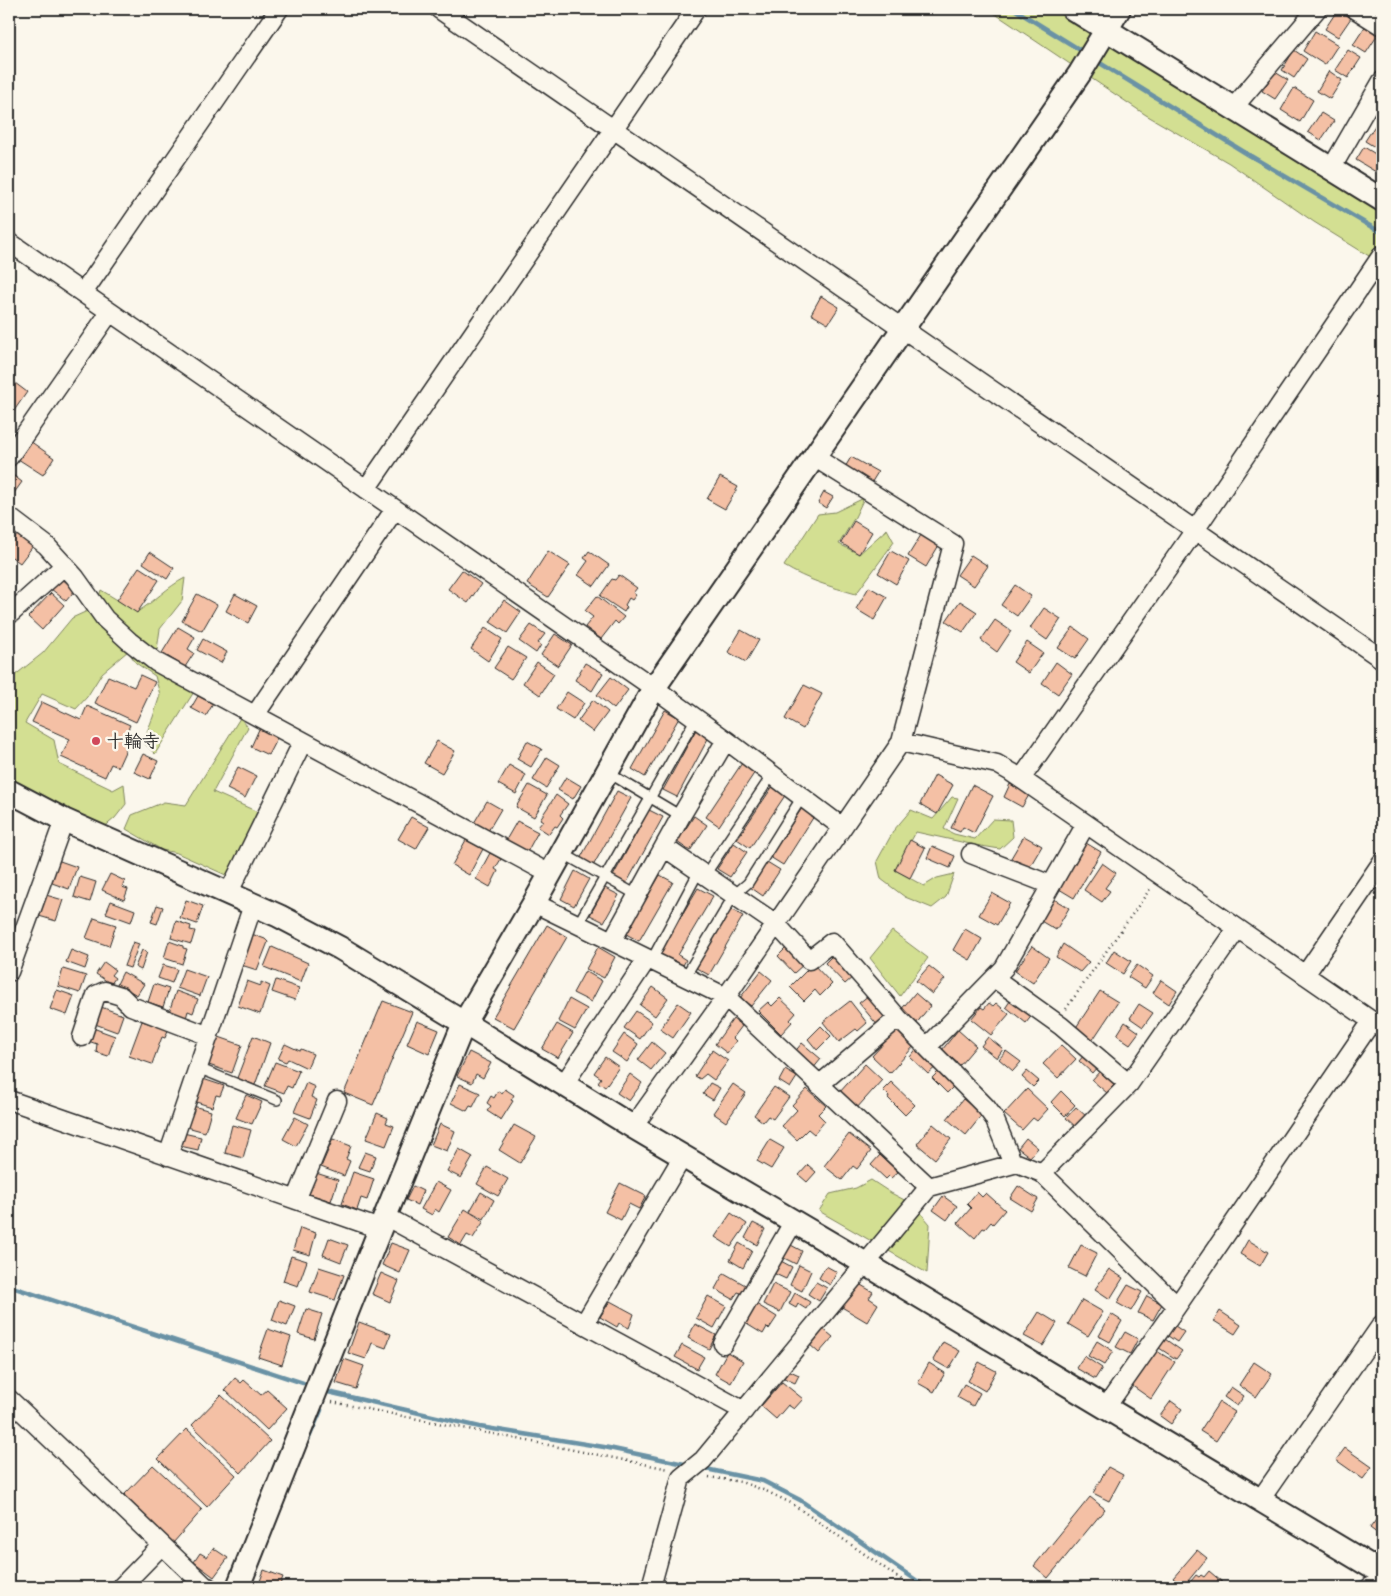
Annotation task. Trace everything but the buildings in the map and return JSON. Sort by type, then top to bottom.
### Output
[{"type":"street","points":[[83,293],[279,9]]},
{"type":"street","points":[[440,9],[1382,659]]},
{"type":"street","points":[[366,489],[696,9]]},
{"type":"street","points":[[1073,9],[1382,200]]},
{"type":"street","points":[[238,1587],[464,1023],[654,688],[1080,73],[1119,9]]},
{"type":"street","points":[[1233,108],[1317,9]]},
{"type":"street","points":[[1355,9],[1382,26]]},
{"type":"street","points":[[1331,169],[1382,81]]},
{"type":"street","points":[[9,242],[654,688],[842,827]]},
{"type":"street","points":[[1021,779],[1195,530],[1382,254]]},
{"type":"street","points":[[9,457],[110,312]]},
{"type":"street","points":[[634,1127],[726,997],[901,742],[953,544],[814,457]]},
{"type":"street","points":[[255,716],[395,509]]},
{"type":"street","points":[[9,516],[46,545],[75,577],[105,619],[129,642],[156,662],[550,874]]},
{"type":"street","points":[[9,615],[65,566]]},
{"type":"street","points":[[612,941],[681,816],[726,740]]},
{"type":"street","points":[[228,894],[303,742]]},
{"type":"street","points":[[901,742],[997,764],[1377,1025],[1106,1407]]},
{"type":"street","points":[[9,792],[64,820],[279,916],[340,948],[682,1156],[1382,1573]]},
{"type":"street","points":[[9,972],[64,820]]},
{"type":"street","points":[[927,1047],[1004,968],[1086,824]]},
{"type":"street","points":[[664,847],[776,924],[809,960],[832,942],[898,1018],[986,1107],[994,1118],[1013,1164]]},
{"type":"street","points":[[971,854],[1051,885]]},
{"type":"street","points":[[1304,975],[1382,862]]},
{"type":"street","points":[[534,902],[726,997],[929,1187]]},
{"type":"street","points":[[168,1156],[253,905]]},
{"type":"street","points":[[1042,1173],[1129,1084],[1237,929]]},
{"type":"street","points":[[564,1084],[649,960]]},
{"type":"street","points":[[994,978],[1057,1023],[1129,1084]]},
{"type":"street","points":[[82,1037],[96,995],[105,991],[120,996],[130,1006],[209,1036]]},
{"type":"street","points":[[819,1085],[898,1018]]},
{"type":"street","points":[[9,1100],[296,1200],[383,1223],[584,1324],[744,1411]]},
{"type":"street","points":[[296,1200],[337,1101]]},
{"type":"street","points":[[584,1324],[682,1156]]},
{"type":"street","points":[[651,1587],[682,1478],[703,1460],[929,1187],[1017,1163],[1042,1173],[1177,1306]]},
{"type":"street","points":[[723,1344],[794,1221]]},
{"type":"street","points":[[1260,1500],[1382,1324]]},
{"type":"street","points":[[9,1399],[162,1546],[208,1587]]},
{"type":"street","points":[[121,1587],[162,1546]]},
{"type":"street","points":[[1370,1587],[1382,1584]]},
{"type":"lane","points":[[578,924],[696,718]]},
{"type":"lane","points":[[607,772],[681,816]]},
{"type":"lane","points":[[649,960],[699,872],[709,870],[772,775]]},
{"type":"lane","points":[[684,977],[734,895],[748,883],[802,797]]},
{"type":"lane","points":[[562,853],[637,895]]},
{"type":"lane","points":[[198,1068],[277,1100]]},
{"type":"path","points":[[1057,1023],[1160,875]]},
{"type":"path","points":[[313,1398],[741,1482],[791,1503],[912,1587]]},
{"type":"green space","points":[[988,9],[1074,9],[1382,200],[1382,264],[1314,222],[1229,163],[1146,115]]},
{"type":"green space","points":[[864,498],[839,544],[859,554],[887,529],[894,542],[856,594],[810,579],[784,566],[818,514],[835,512]]},
{"type":"green space","points":[[185,578],[182,601],[160,629],[157,650],[171,670],[202,679],[155,754],[143,742],[160,695],[155,676],[136,663],[128,651],[102,673],[87,697],[76,709],[42,694],[25,723],[54,740],[59,764],[113,790],[124,784],[126,804],[115,818],[102,829],[9,782],[9,680],[43,653],[72,618],[96,607],[101,590],[137,612]]},
{"type":"green space","points":[[240,718],[248,727],[213,792],[260,813],[228,876],[177,853],[162,850],[126,829],[132,815],[164,802],[186,805]]},
{"type":"green space","points":[[952,797],[958,798],[944,829],[954,834],[975,839],[993,819],[1011,820],[1013,837],[1000,849],[916,832],[895,870],[924,886],[937,878],[954,874],[946,897],[932,908],[905,897],[881,879],[877,861],[894,830],[911,810],[933,819]]},
{"type":"green space","points":[[892,931],[928,958],[900,996],[870,958]]},
{"type":"green space","points":[[871,1180],[914,1205],[930,1224],[927,1273],[819,1211],[830,1194],[856,1188]]},
{"type":"waterway","points":[[1014,9],[1085,53]]},
{"type":"waterway","points":[[1095,60],[1249,155],[1382,233]]},
{"type":"waterway","points":[[9,1286],[303,1383]]},
{"type":"waterway","points":[[328,1392],[480,1427],[604,1447],[689,1465]]},
{"type":"waterway","points":[[308,1440],[321,1410]]},
{"type":"waterway","points":[[701,1468],[763,1481],[800,1500],[926,1587]]},
{"type":"waterway","points":[[1343,1587],[1368,1582]]},
{"type":"place","name":"十輪寺","points":[[96,741]]}]
